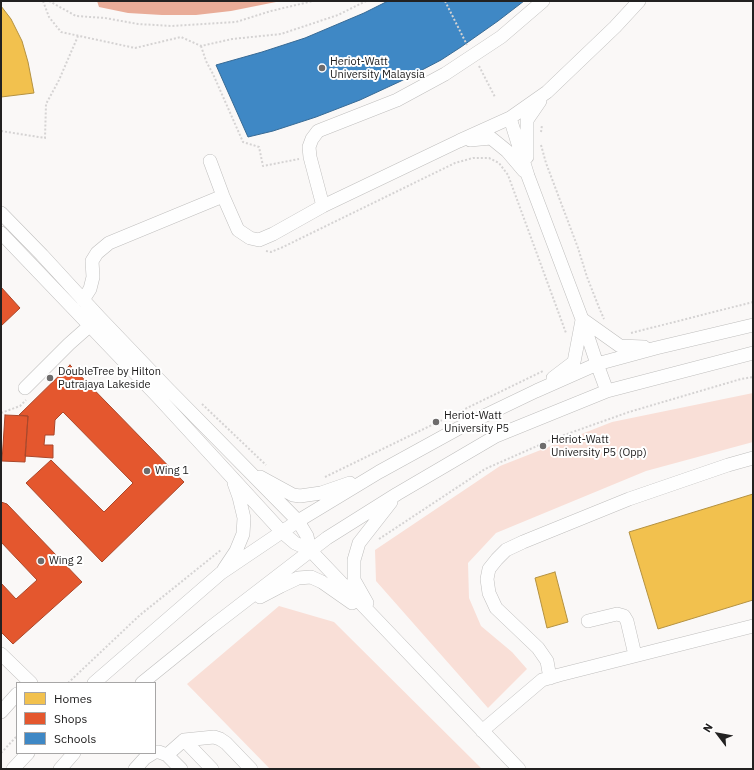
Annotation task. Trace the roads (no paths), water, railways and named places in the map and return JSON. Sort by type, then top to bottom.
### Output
[{"type":"street","points":[[323,206],[310,157],[309,147],[312,139],[318,131],[397,100],[445,74],[501,37],[543,1]]},
{"type":"street","points":[[210,161],[238,230],[250,238],[258,240],[273,234],[323,206],[510,118],[546,92],[615,27],[639,1]]},
{"type":"street","points":[[528,176],[527,120],[546,92]]},
{"type":"street","points":[[510,118],[528,176],[582,319],[607,391]]},
{"type":"street","points":[[459,141],[491,138],[508,151],[528,176]]},
{"type":"street","points":[[83,300],[90,289],[93,277],[92,261],[97,253],[109,243],[223,196]]},
{"type":"street","points":[[1,213],[83,300],[94,322],[282,532],[295,543],[310,550],[519,769]]},
{"type":"street","points":[[1,233],[31,264],[94,322],[244,466],[298,521],[307,536],[310,550]]},
{"type":"street","points":[[582,319],[620,346],[656,348]]},
{"type":"street","points":[[536,391],[574,362],[582,319]]},
{"type":"street","points":[[24,388],[94,322]]},
{"type":"street","points":[[95,682],[221,573],[298,521],[379,472],[459,428],[597,364],[656,348],[753,325]]},
{"type":"street","points":[[143,682],[210,628],[327,538],[397,494],[496,436],[607,391],[753,353]]},
{"type":"street","points":[[550,678],[547,661],[538,648],[496,608],[489,593],[487,579],[489,569],[496,559],[506,550],[523,542],[629,499],[728,465],[753,458]]},
{"type":"street","points":[[244,466],[285,491],[293,495],[300,496],[321,493],[379,472]]},
{"type":"street","points":[[221,573],[236,551],[244,534],[244,518],[233,478]]},
{"type":"street","points":[[375,619],[354,580],[354,560],[358,543],[397,494]]},
{"type":"street","points":[[210,628],[281,586],[298,578],[311,577],[322,582],[375,619]]},
{"type":"street","points":[[588,621],[617,614],[624,616],[627,621],[635,655]]},
{"type":"street","points":[[482,731],[542,680],[753,626]]},
{"type":"street","points":[[1,654],[29,682]]},
{"type":"street","points":[[1,712],[16,695]]},
{"type":"street","points":[[181,769],[158,753],[184,740],[214,737],[226,743],[252,769]]},
{"type":"street","points":[[184,740],[212,769]]},
{"type":"street","points":[[13,769],[27,754]]},
{"type":"street","points":[[60,769],[73,754]]},
{"type":"street","points":[[135,769],[145,758],[155,754]]},
{"type":"place","name":"Heriot-Watt University Malaysia","points":[[322,68]]},
{"type":"place","name":"DoubleTree by Hilton Putrajaya Lakeside","points":[[50,378]]},
{"type":"place","name":"Heriot-Watt University P5","points":[[436,422]]},
{"type":"place","name":"Heriot-Watt University P5 (Opp)","points":[[543,446]]},
{"type":"place","name":"Wing 1","points":[[147,471]]},
{"type":"place","name":"Wing 2","points":[[41,561]]}]
